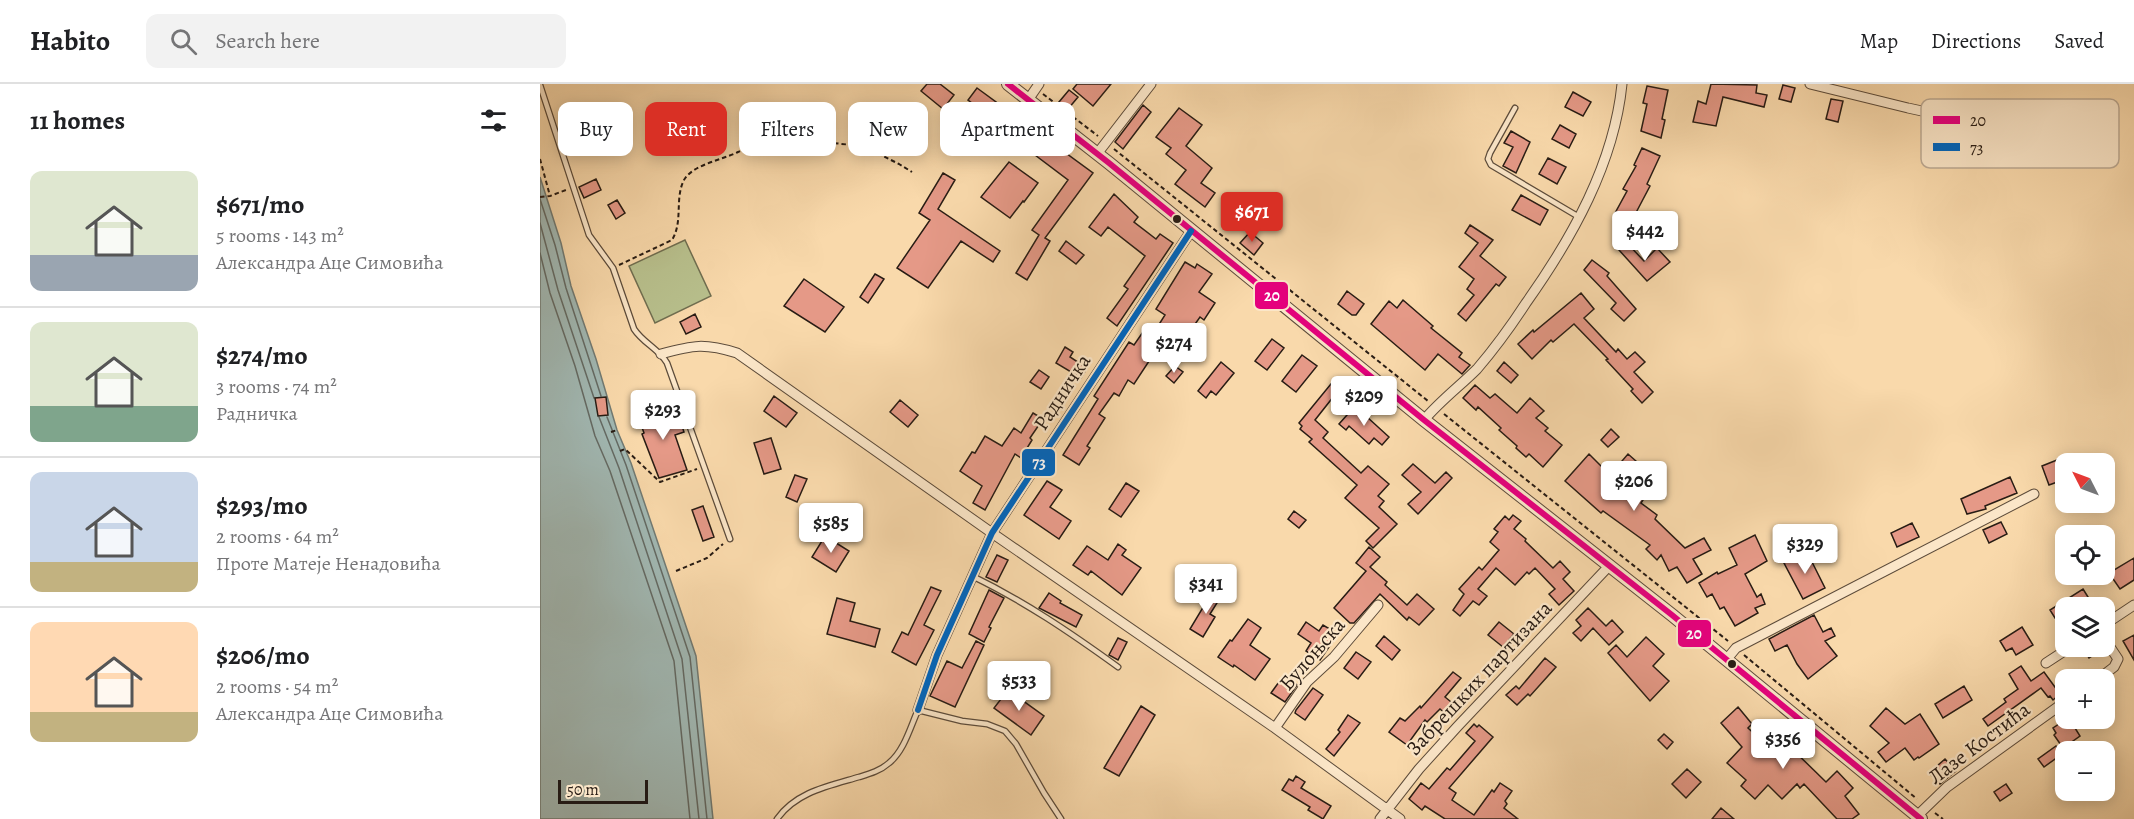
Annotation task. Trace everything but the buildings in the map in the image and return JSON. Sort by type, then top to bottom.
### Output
[{"type":"street","points":[[1008,84],[1424,420],[1610,565],[1919,818]]},
{"type":"street","points":[[1097,154],[1151,84]]},
{"type":"street","points":[[1424,420],[1476,369],[1501,339],[1554,261],[1579,217],[1601,168],[1620,107],[1622,84]]},
{"type":"street","points":[[1810,84],[1921,111]]},
{"type":"street","points":[[1028,100],[1038,86]]},
{"type":"street","name":"Радничка","points":[[918,710],[937,654],[992,533],[1191,231]]},
{"type":"street","points":[[661,354],[701,345],[714,346],[737,353],[992,533],[1275,728],[1401,819]]},
{"type":"street","points":[[1726,660],[1736,648],[2034,494]]},
{"type":"street","name":"Забрешких партизана","points":[[1380,819],[1456,727],[1610,565]]},
{"type":"street","name":"Булоњска","points":[[1275,728],[1307,682],[1334,657],[1378,605]]},
{"type":"street","points":[[2115,618],[2134,606]]},
{"type":"street","points":[[2113,669],[2118,659],[2115,654]]},
{"type":"street","points":[[2046,663],[2055,657]]},
{"type":"street","name":"Лазе Костића","points":[[1919,818],[1926,806],[1947,787],[2055,709]]},
{"type":"lane","points":[[540,85],[589,234],[614,268],[634,329],[640,338],[661,354],[671,371],[730,539]]},
{"type":"lane","points":[[1515,108],[1490,153],[1488,159],[1491,165],[1579,217]]},
{"type":"lane","points":[[972,576],[1018,599],[1118,667]]},
{"type":"lane","points":[[777,819],[786,807],[801,796],[875,772],[888,764],[900,751],[918,710],[962,721],[987,724],[1005,732],[1016,744],[1061,819]]},
{"type":"path","points":[[1038,86],[1736,648],[1943,819]]},
{"type":"path","points":[[614,268],[672,240],[677,231],[681,185],[691,171],[747,148],[781,123],[789,122],[823,142],[852,145],[875,152],[912,172]]},
{"type":"path","points":[[540,159],[550,196]]},
{"type":"path","points":[[540,197],[573,188]]},
{"type":"path","points":[[611,432],[617,430]]},
{"type":"path","points":[[620,451],[625,449],[660,482],[705,466]]},
{"type":"path","points":[[676,571],[707,558],[730,539]]},
{"type":"green space","points":[[685,240],[711,296],[655,323],[629,266]]},
{"type":"water","points":[[540,177],[561,243],[571,286],[617,430],[631,463],[696,656],[713,819],[540,819]]},
{"type":"transit line","name":"20","points":[[1008,84],[1109,163],[1424,420],[1672,615],[1921,819]]},
{"type":"transit line","name":"73","points":[[918,710],[937,655],[992,533],[1191,231]]}]
